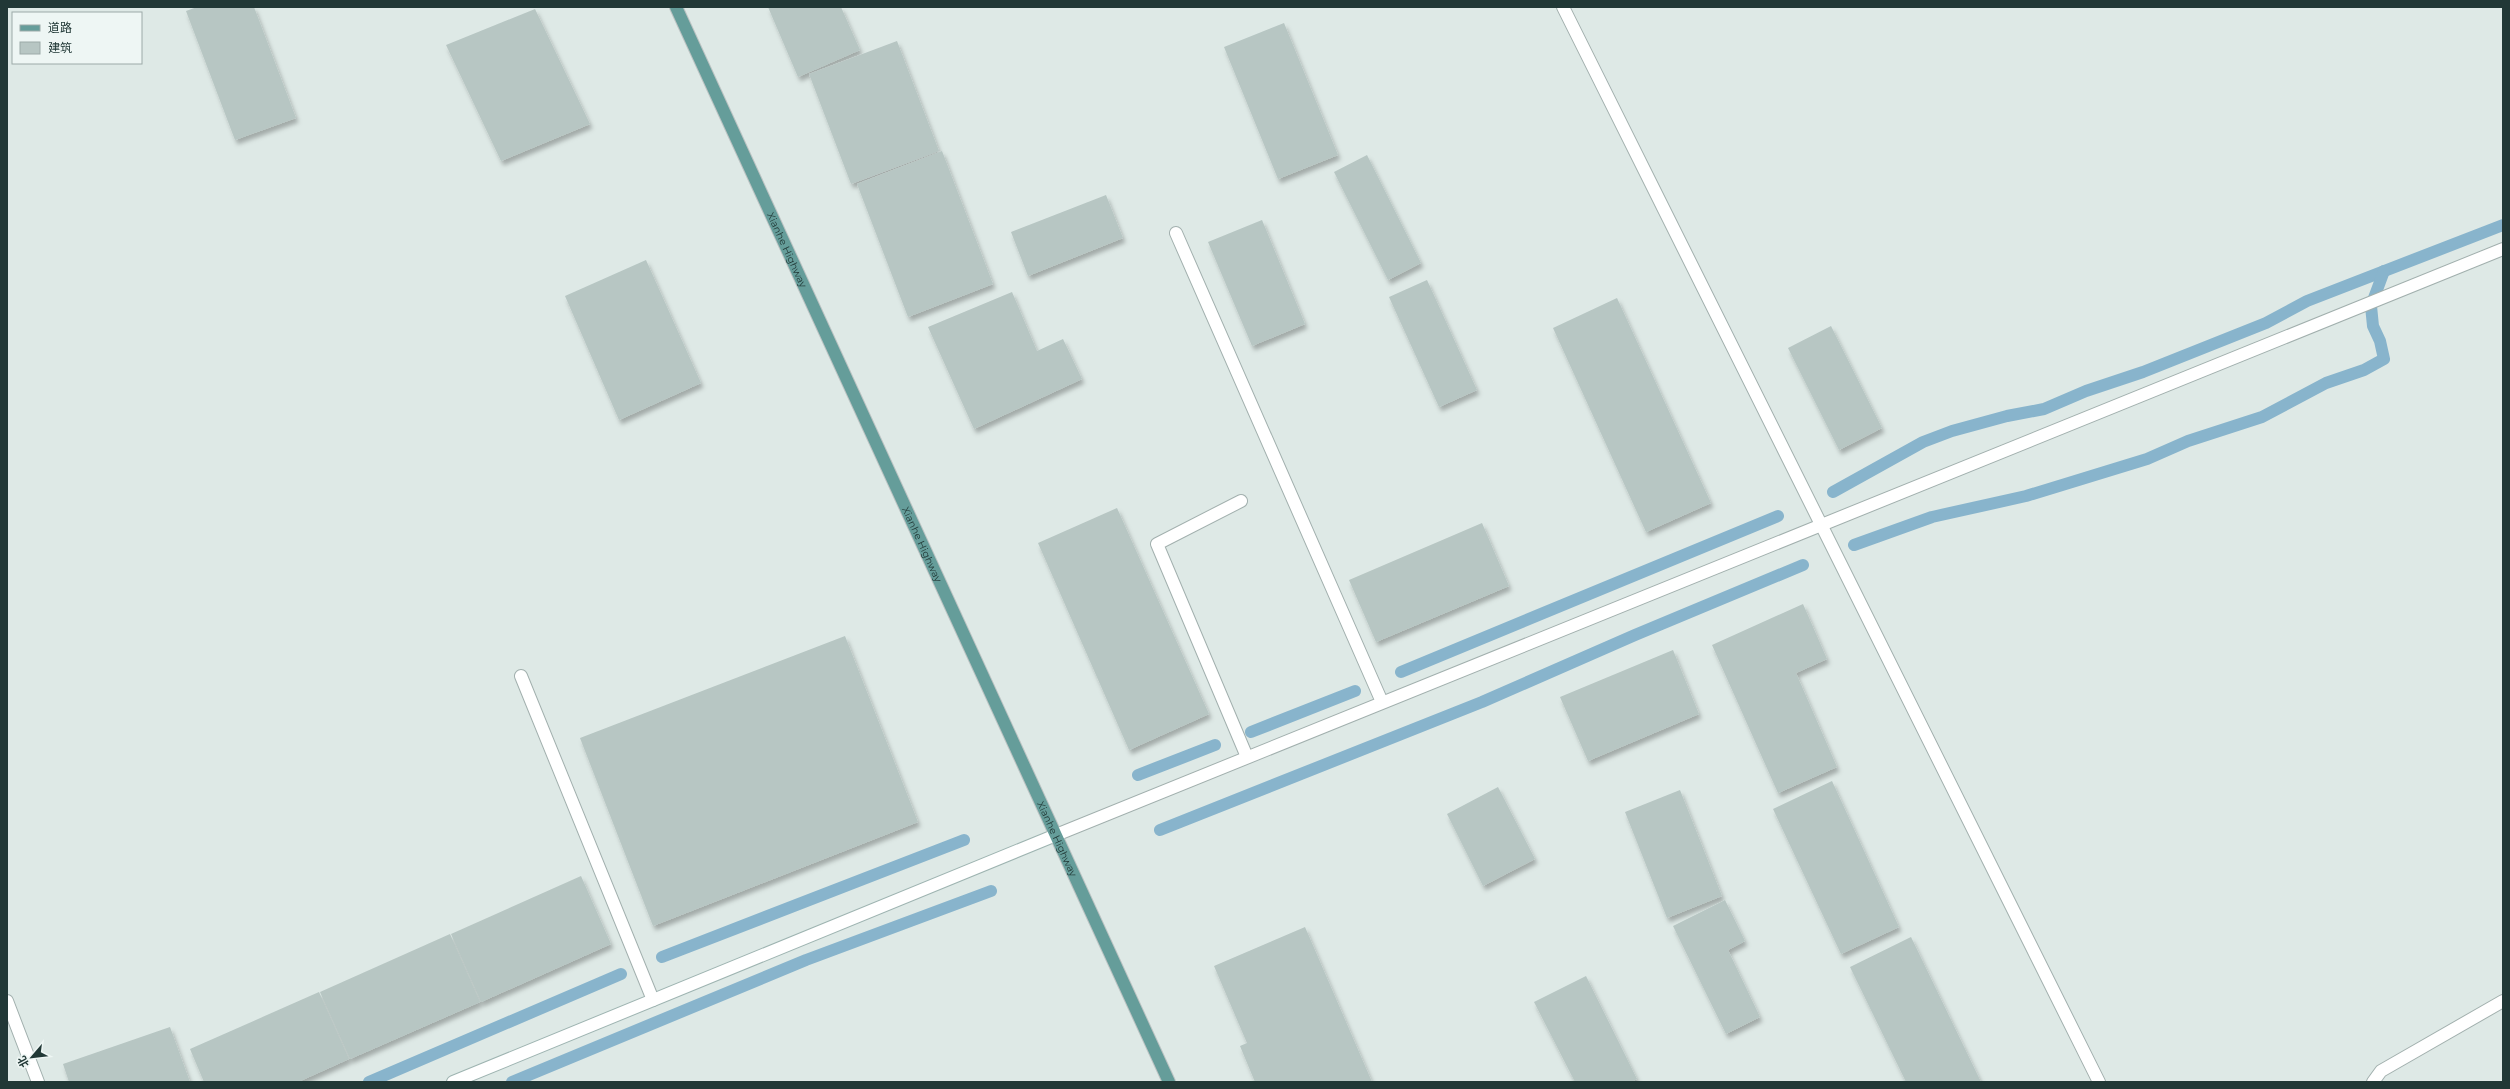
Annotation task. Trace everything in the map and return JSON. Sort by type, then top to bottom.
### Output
[{"type":"main road","name":"Xianhe Highway","points":[[676,7],[1169,1082]]},
{"type":"street","points":[[1563,7],[2099,1082]]},
{"type":"street","points":[[1176,233],[1382,702]]},
{"type":"street","points":[[453,1082],[1820,524],[2503,249]]},
{"type":"street","points":[[1241,501],[1157,544],[1247,757]]},
{"type":"street","points":[[521,676],[653,1000]]},
{"type":"street","points":[[7,1001],[38,1082]]},
{"type":"street","points":[[2373,1082],[2381,1071],[2503,1001]]},
{"type":"building","points":[[197,7],[254,7],[296,118],[235,140],[186,11]]},
{"type":"building","points":[[768,7],[841,7],[860,50],[798,77]]},
{"type":"building","points":[[535,9],[590,124],[501,161],[446,45]]},
{"type":"building","points":[[1284,23],[1338,155],[1278,179],[1224,47]]},
{"type":"building","points":[[897,41],[939,151],[851,184],[809,74]]},
{"type":"building","points":[[942,151],[993,284],[908,317],[857,184]]},
{"type":"building","points":[[1367,155],[1421,263],[1388,280],[1334,172]]},
{"type":"building","points":[[1106,195],[1123,238],[1028,276],[1011,232]]},
{"type":"building","points":[[1262,220],[1305,324],[1252,346],[1208,242]]},
{"type":"building","points":[[646,260],[701,383],[619,420],[565,296]]},
{"type":"building","points":[[1427,280],[1477,390],[1439,407],[1389,297]]},
{"type":"building","points":[[1012,292],[1037,351],[1063,339],[1082,379],[974,429],[928,327]]},
{"type":"building","points":[[1617,298],[1711,503],[1646,532],[1553,328]]},
{"type":"building","points":[[1831,326],[1882,428],[1839,450],[1788,348]]},
{"type":"building","points":[[1117,508],[1209,714],[1129,750],[1038,543]]},
{"type":"building","points":[[1482,523],[1509,586],[1376,642],[1349,580]]},
{"type":"building","points":[[1803,604],[1827,659],[1796,673],[1837,767],[1778,793],[1712,645]]},
{"type":"building","points":[[845,636],[918,822],[653,926],[580,738]]},
{"type":"building","points":[[1673,650],[1699,714],[1588,761],[1560,697]]},
{"type":"building","points":[[1832,781],[1899,927],[1841,954],[1773,809]]},
{"type":"building","points":[[1498,787],[1535,859],[1483,886],[1447,814]]},
{"type":"building","points":[[1680,790],[1722,896],[1667,918],[1625,812]]},
{"type":"building","points":[[581,876],[611,944],[481,1002],[451,934]]},
{"type":"building","points":[[1725,900],[1745,941],[1728,950],[1760,1017],[1726,1034],[1673,926]]},
{"type":"building","points":[[1305,927],[1372,1082],[1255,1082],[1240,1046],[1247,1043],[1214,966]]},
{"type":"building","points":[[450,934],[480,1002],[350,1059],[320,992]]},
{"type":"building","points":[[1911,937],[1981,1082],[1906,1082],[1850,967]]},
{"type":"building","points":[[1586,976],[1637,1079],[1631,1082],[1575,1082],[1534,1002]]},
{"type":"building","points":[[319,992],[349,1059],[298,1082],[204,1082],[190,1049]]},
{"type":"building","points":[[170,1027],[190,1082],[69,1082],[63,1064]]},
{"type":"waterway","points":[[1833,492],[1923,442],[1952,431],[2007,416],[2044,409],[2086,391],[2143,372],[2266,323],[2307,301],[2503,225]]},
{"type":"waterway","points":[[1854,545],[1932,517],[2026,496],[2147,459],[2188,441],[2262,417],[2326,383],[2364,370],[2384,359],[2380,341],[2373,326],[2371,306],[2384,271]]},
{"type":"waterway","points":[[1401,672],[1778,516]]},
{"type":"waterway","points":[[1160,830],[1482,702],[1635,635],[1803,565]]},
{"type":"waterway","points":[[1251,732],[1355,691]]},
{"type":"waterway","points":[[1138,775],[1215,745]]},
{"type":"waterway","points":[[662,957],[964,840]]},
{"type":"waterway","points":[[512,1082],[806,960],[991,891]]},
{"type":"waterway","points":[[369,1082],[621,974]]}]
